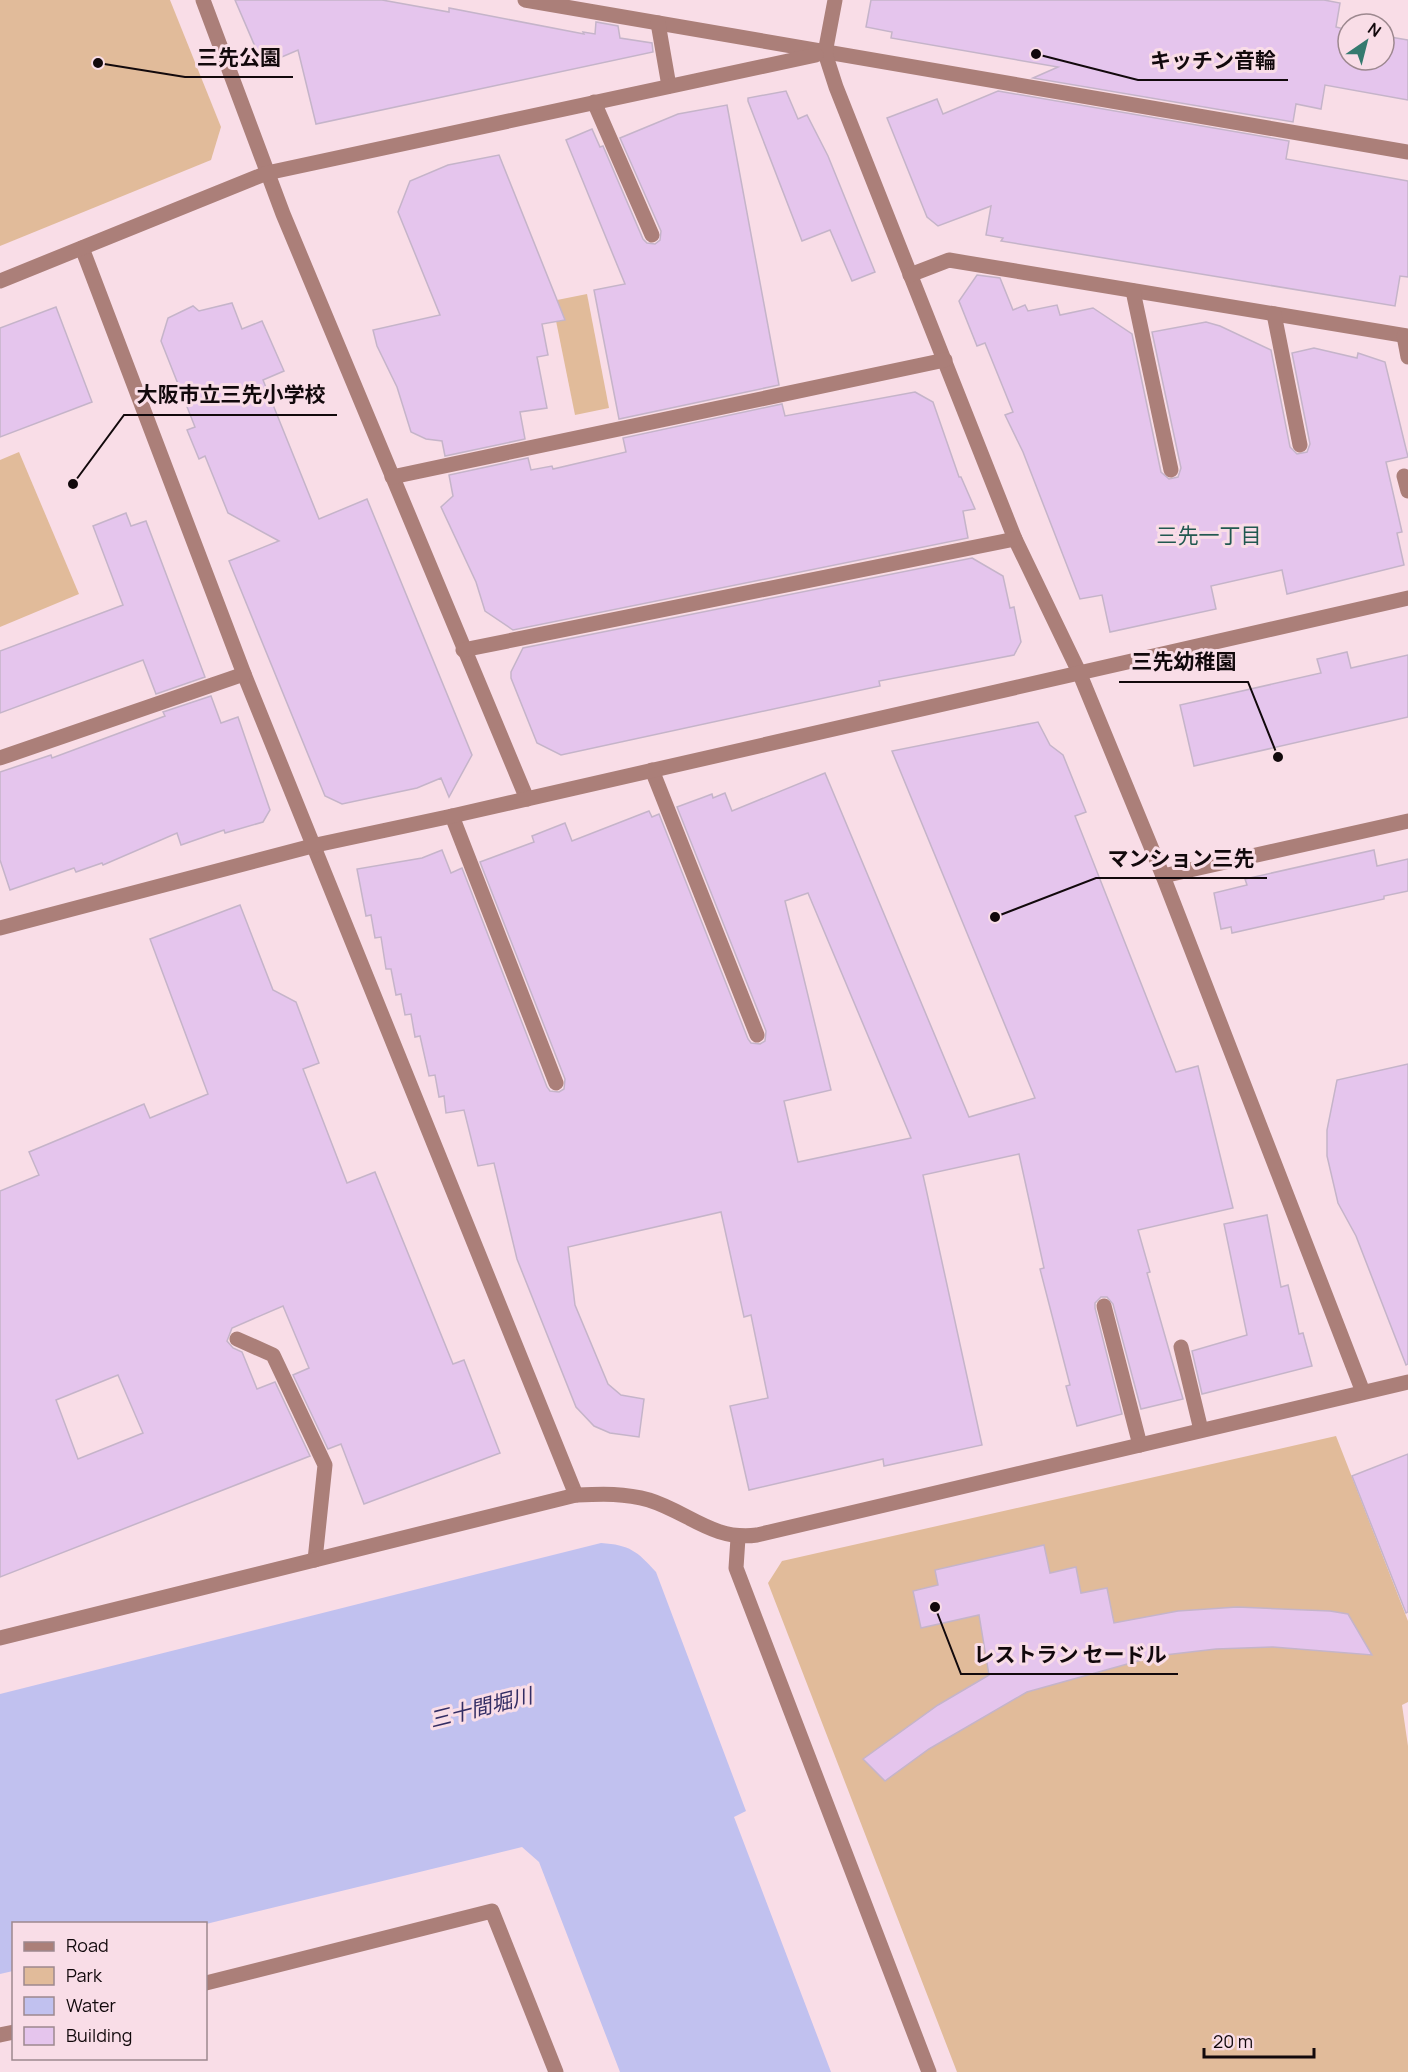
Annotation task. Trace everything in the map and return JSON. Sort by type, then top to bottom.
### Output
[{"type":"street","points":[[202,0],[267,173],[527,799]]},
{"type":"street","points":[[525,0],[1408,153]]},
{"type":"street","points":[[834,0],[825,53],[910,275],[1015,538],[1079,672],[1163,876],[1363,1392]]},
{"type":"street","points":[[658,23],[669,86]]},
{"type":"street","points":[[0,280],[267,173],[825,53]]},
{"type":"street","points":[[594,102],[652,235]]},
{"type":"street","points":[[82,248],[244,674],[316,845],[576,1495]]},
{"type":"street","points":[[910,275],[949,260],[1406,336],[1408,357]]},
{"type":"street","points":[[1133,291],[1171,470]]},
{"type":"street","points":[[1274,314],[1300,445]]},
{"type":"street","points":[[392,477],[945,360]]},
{"type":"street","points":[[464,650],[1015,538]]},
{"type":"street","points":[[0,928],[316,845],[1408,598]]},
{"type":"street","points":[[0,758],[244,674]]},
{"type":"street","points":[[652,770],[757,1035]]},
{"type":"street","points":[[452,816],[556,1083]]},
{"type":"street","points":[[1163,876],[1408,821]]},
{"type":"street","points":[[1104,1306],[1140,1445]]},
{"type":"street","points":[[237,1340],[273,1355],[325,1465],[315,1560]]},
{"type":"street","points":[[1181,1347],[1201,1430]]},
{"type":"street","points":[[0,1638],[576,1495],[620,1493],[652,1501],[713,1530],[738,1538],[1408,1382]]},
{"type":"street","points":[[738,1538],[736,1568],[929,2072]]},
{"type":"street","points":[[207,1983],[492,1911],[556,2072]]},
{"type":"green space","points":[[0,0],[170,0],[221,127],[211,160],[0,246]]},
{"type":"green space","points":[[587,294],[609,408],[575,415],[552,301]]},
{"type":"green space","points":[[19,452],[79,594],[0,627],[0,460]]},
{"type":"green space","points":[[1336,1436],[1408,1621],[1408,1702],[1402,1705],[1408,1746],[1408,2072],[957,2072],[768,1583],[782,1561]]},
{"type":"water","name":"三十間堀川","points":[[601,1543],[619,1545],[632,1550],[656,1572],[746,1811],[734,1817],[831,2072],[620,2072],[539,1862],[522,1847],[207,1924],[12,1922],[12,1971],[0,1974],[0,1694]]},
{"type":"building","points":[[235,0],[382,0],[449,12],[449,8],[584,34],[583,32],[595,34],[596,22],[618,26],[620,38],[652,43],[653,52],[316,124],[298,50],[263,65]]},
{"type":"building","points":[[871,0],[1324,0],[1340,3],[1338,12],[1336,12],[1336,72],[1396,72],[1396,38],[1408,40],[1408,100],[1325,85],[1321,109],[1296,104],[1293,122],[1033,78],[1058,67],[891,38],[892,32],[866,27]]},
{"type":"building","points":[[786,91],[798,119],[807,115],[828,156],[875,272],[852,281],[830,230],[802,241],[748,101],[748,98]]},
{"type":"building","points":[[998,91],[1289,141],[1286,159],[1408,181],[1408,277],[1400,276],[1395,306],[1001,241],[1003,238],[986,235],[991,206],[938,226],[927,217],[887,118],[937,99],[943,114]]},
{"type":"building","points":[[727,105],[779,385],[619,419],[594,290],[625,284],[566,140],[592,129],[600,147],[603,146],[643,239],[647,243],[655,244],[660,240],[661,231],[620,138],[678,114]]},
{"type":"building","points":[[499,155],[565,320],[542,324],[548,355],[537,357],[547,408],[520,412],[525,439],[445,456],[442,441],[426,439],[411,432],[397,387],[377,346],[373,330],[440,315],[398,212],[410,181],[448,165]]},
{"type":"building","points":[[977,275],[1000,278],[1013,310],[1025,305],[1028,311],[1057,305],[1060,315],[1093,308],[1132,334],[1161,472],[1169,479],[1178,477],[1181,468],[1152,332],[1206,322],[1220,326],[1271,350],[1290,447],[1297,454],[1307,452],[1310,444],[1292,353],[1314,348],[1357,358],[1358,353],[1385,362],[1408,457],[1386,462],[1402,532],[1397,533],[1404,565],[1287,594],[1282,570],[1211,586],[1216,609],[1110,632],[1102,595],[1080,599],[1023,452],[1005,415],[1013,412],[985,343],[977,346],[959,301]]},
{"type":"building","points":[[232,303],[242,329],[262,321],[284,371],[263,380],[319,519],[367,499],[472,755],[449,797],[441,778],[417,788],[342,804],[325,796],[229,561],[279,541],[228,513],[205,456],[199,459],[187,430],[195,427],[161,341],[168,318],[193,306],[199,311]]},
{"type":"building","points":[[56,307],[92,402],[0,437],[0,328]]},
{"type":"building","points":[[915,392],[933,402],[959,477],[975,509],[963,511],[968,538],[513,630],[485,611],[476,582],[441,507],[453,496],[449,475],[528,458],[531,470],[552,466],[553,469],[626,452],[623,438],[782,404],[785,416]]},
{"type":"building","points":[[126,513],[131,526],[146,521],[205,677],[156,694],[143,660],[0,713],[0,651],[123,605],[93,526]]},
{"type":"building","points":[[972,558],[1003,576],[1010,608],[1014,607],[1021,642],[1014,655],[879,681],[880,686],[561,755],[537,743],[511,678],[511,672],[523,648]]},
{"type":"building","points":[[1347,652],[1351,668],[1408,655],[1408,717],[1194,766],[1180,705],[1321,673],[1317,659]]},
{"type":"building","points":[[211,696],[221,723],[238,717],[270,810],[263,822],[225,833],[224,830],[181,845],[177,833],[103,865],[102,863],[76,872],[74,868],[10,890],[0,860],[0,772],[51,755],[52,758],[165,716],[163,712]]},
{"type":"building","points":[[1038,722],[1050,745],[1063,755],[1086,812],[1075,816],[1176,1072],[1198,1066],[1233,1208],[1138,1230],[1150,1272],[1147,1273],[1183,1399],[1141,1409],[1113,1304],[1107,1297],[1101,1297],[1095,1303],[1095,1308],[1122,1414],[1077,1426],[1066,1386],[1070,1385],[1040,1269],[1044,1268],[1019,1154],[923,1175],[982,1445],[884,1466],[883,1459],[749,1490],[730,1406],[768,1398],[751,1315],[744,1317],[721,1212],[568,1247],[575,1305],[608,1384],[621,1395],[644,1399],[639,1437],[610,1433],[594,1426],[576,1407],[517,1259],[494,1163],[478,1166],[464,1110],[446,1113],[444,1096],[439,1097],[435,1075],[429,1076],[420,1036],[415,1037],[411,1014],[405,1015],[401,994],[396,995],[391,969],[386,969],[381,937],[375,938],[371,915],[366,916],[357,869],[422,858],[442,850],[451,873],[462,868],[547,1087],[550,1091],[559,1092],[564,1089],[565,1079],[480,862],[534,842],[532,836],[565,823],[572,841],[649,811],[652,817],[659,814],[748,1039],[751,1043],[760,1044],[765,1041],[766,1031],[677,807],[712,794],[713,798],[725,793],[732,811],[825,773],[969,1117],[1035,1098],[892,751]],"holes":[[[808,893],[911,1138],[798,1162],[784,1101],[831,1090],[785,901]]]},
{"type":"building","points":[[1374,850],[1377,866],[1408,859],[1408,891],[1384,896],[1384,899],[1232,933],[1231,927],[1221,929],[1214,893],[1247,885],[1245,879]]},
{"type":"building","points":[[240,905],[273,990],[296,1002],[319,1063],[303,1069],[347,1183],[375,1172],[453,1364],[464,1360],[500,1453],[364,1504],[341,1444],[328,1449],[293,1375],[309,1368],[283,1306],[232,1328],[227,1341],[233,1348],[242,1352],[257,1389],[275,1382],[310,1456],[0,1577],[0,1191],[39,1175],[29,1152],[144,1104],[150,1118],[208,1094],[150,939]],"holes":[[[118,1375],[143,1433],[78,1459],[56,1400]]]},
{"type":"building","points":[[1408,1064],[1408,1364],[1406,1365],[1356,1236],[1338,1203],[1327,1156],[1327,1130],[1337,1080]]},
{"type":"building","points":[[1267,1215],[1281,1287],[1288,1285],[1299,1334],[1303,1333],[1312,1366],[1202,1394],[1192,1351],[1247,1335],[1224,1224]]},
{"type":"building","points":[[1408,1454],[1408,1612],[1406,1613],[1352,1476]]},
{"type":"building","points":[[1044,1545],[1050,1573],[1076,1567],[1081,1593],[1107,1588],[1114,1623],[1178,1611],[1237,1607],[1330,1611],[1348,1614],[1372,1655],[1273,1647],[1216,1649],[1156,1656],[1027,1692],[929,1749],[885,1781],[863,1759],[938,1705],[989,1675],[979,1615],[921,1628],[913,1591],[938,1585],[935,1570]]},
{"type":"place","name":"キッチン音輪","points":[[1036,54]]},
{"type":"place","name":"三先公園","points":[[98,63]]},
{"type":"place","name":"大阪市立三先小学校","points":[[73,484]]},
{"type":"place","name":"三先幼稚園","points":[[1278,757]]},
{"type":"place","name":"マンション三先","points":[[995,917]]},
{"type":"place","name":"レストラン セードル","points":[[935,1607]]},
{"type":"district","name":"三先一丁目","points":[[1209,536]]}]
